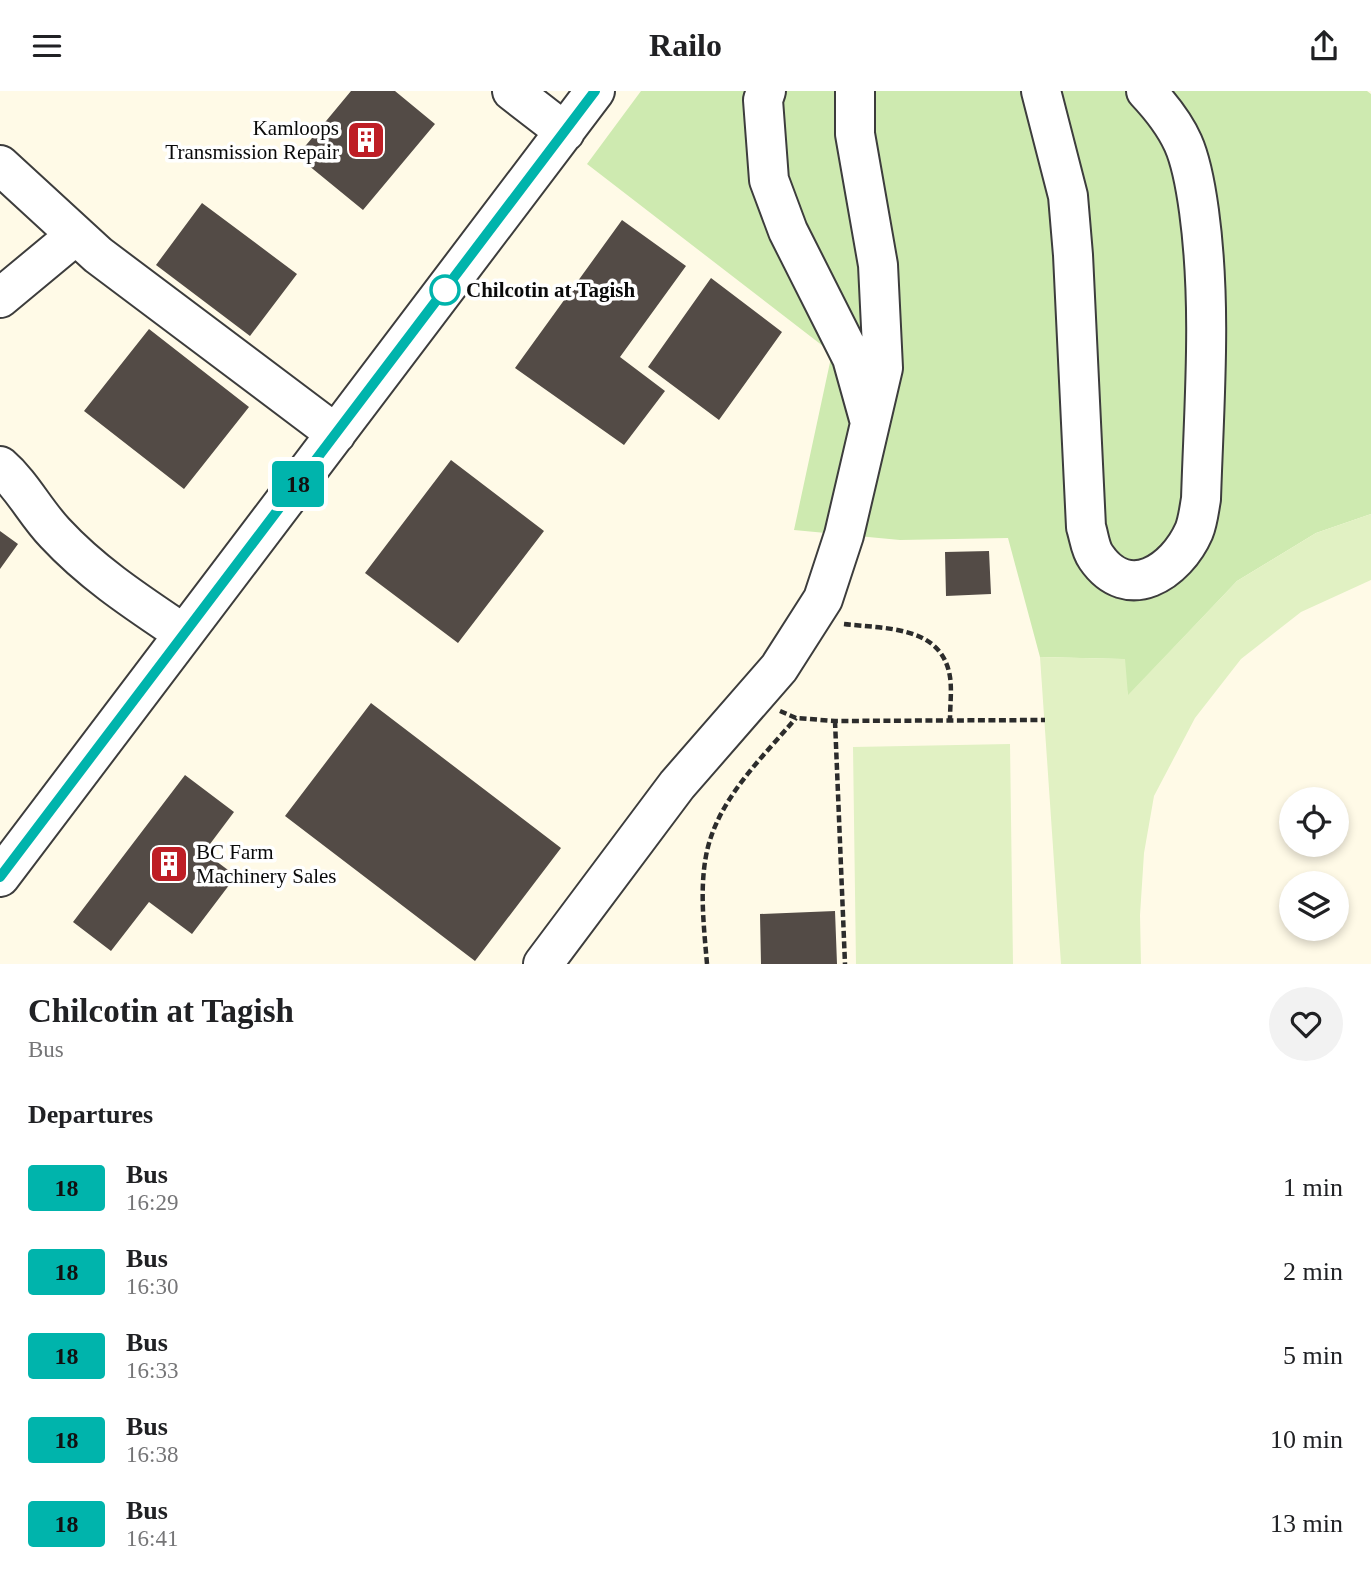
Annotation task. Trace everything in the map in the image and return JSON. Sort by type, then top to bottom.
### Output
[{"type":"street","points":[[512,91],[565,132]]},
{"type":"street","points":[[0,877],[595,91]]},
{"type":"street","points":[[766,91],[763,100],[769,180],[788,232],[852,358],[871,425]]},
{"type":"street","points":[[544,964],[677,785],[779,668],[823,599],[844,535],[883,368],[883,324],[878,265],[855,134],[855,91]]},
{"type":"street","points":[[1041,91],[1068,196],[1086,527],[1094,556],[1109,572],[1129,582],[1155,577],[1179,556],[1194,530],[1201,499],[1206,310],[1202,237],[1196,191],[1184,145],[1172,122],[1146,91]]},
{"type":"street","points":[[0,165],[76,235],[165,307],[335,434]]},
{"type":"street","points":[[0,298],[76,235]]},
{"type":"street","points":[[0,466],[13,478],[54,533],[110,584],[184,633]]},
{"type":"path","points":[[812,620],[908,632],[931,640],[944,653],[950,678],[950,720]]},
{"type":"path","points":[[757,694],[773,708],[796,718],[835,721],[1045,720]]},
{"type":"path","points":[[707,964],[703,910],[707,852],[720,816],[741,782],[796,718]]},
{"type":"path","points":[[835,721],[845,964]]},
{"type":"green space","points":[[641,91],[1367,91],[1371,94],[1371,514],[1316,533],[1237,581],[1128,696],[1122,659],[1040,657],[1008,538],[900,540],[794,530],[832,353],[587,164]]},
{"type":"green space","points":[[1371,514],[1371,580],[1301,612],[1241,659],[1195,718],[1154,796],[1144,853],[1140,915],[1141,964],[1061,964],[1040,657],[1125,659],[1128,695],[1237,581],[1316,533]]},
{"type":"green space","points":[[1010,744],[1013,964],[856,964],[853,747]]},
{"type":"building","name":"Kamloops Transmission Repair","points":[[351,91],[395,91],[435,124],[363,210],[297,156]]},
{"type":"building","points":[[202,203],[297,274],[250,336],[156,265]]},
{"type":"building","points":[[622,220],[686,266],[620,357],[665,391],[624,445],[515,368]]},
{"type":"building","points":[[711,278],[782,332],[719,420],[648,367]]},
{"type":"building","points":[[149,329],[249,407],[184,489],[84,411]]},
{"type":"building","points":[[451,460],[544,531],[458,643],[365,573]]},
{"type":"building","points":[[0,531],[18,544],[0,569]]},
{"type":"building","points":[[989,551],[991,594],[946,596],[945,552]]},
{"type":"building","points":[[371,703],[561,848],[475,961],[285,816]]},
{"type":"building","name":"BC Farm Machinery Sales","points":[[185,775],[234,812],[204,852],[236,876],[192,934],[149,902],[111,951],[73,922]]},
{"type":"building","points":[[835,911],[837,964],[761,964],[760,914]]},
{"type":"bus line","name":"18","points":[[0,877],[595,91]]},
{"type":"place","name":"Kamloops Transmission Repair","points":[[366,140]]},
{"type":"place","name":"Chilcotin at Tagish","points":[[445,290]]},
{"type":"place","name":"BC Farm Machinery Sales","points":[[169,864]]}]
